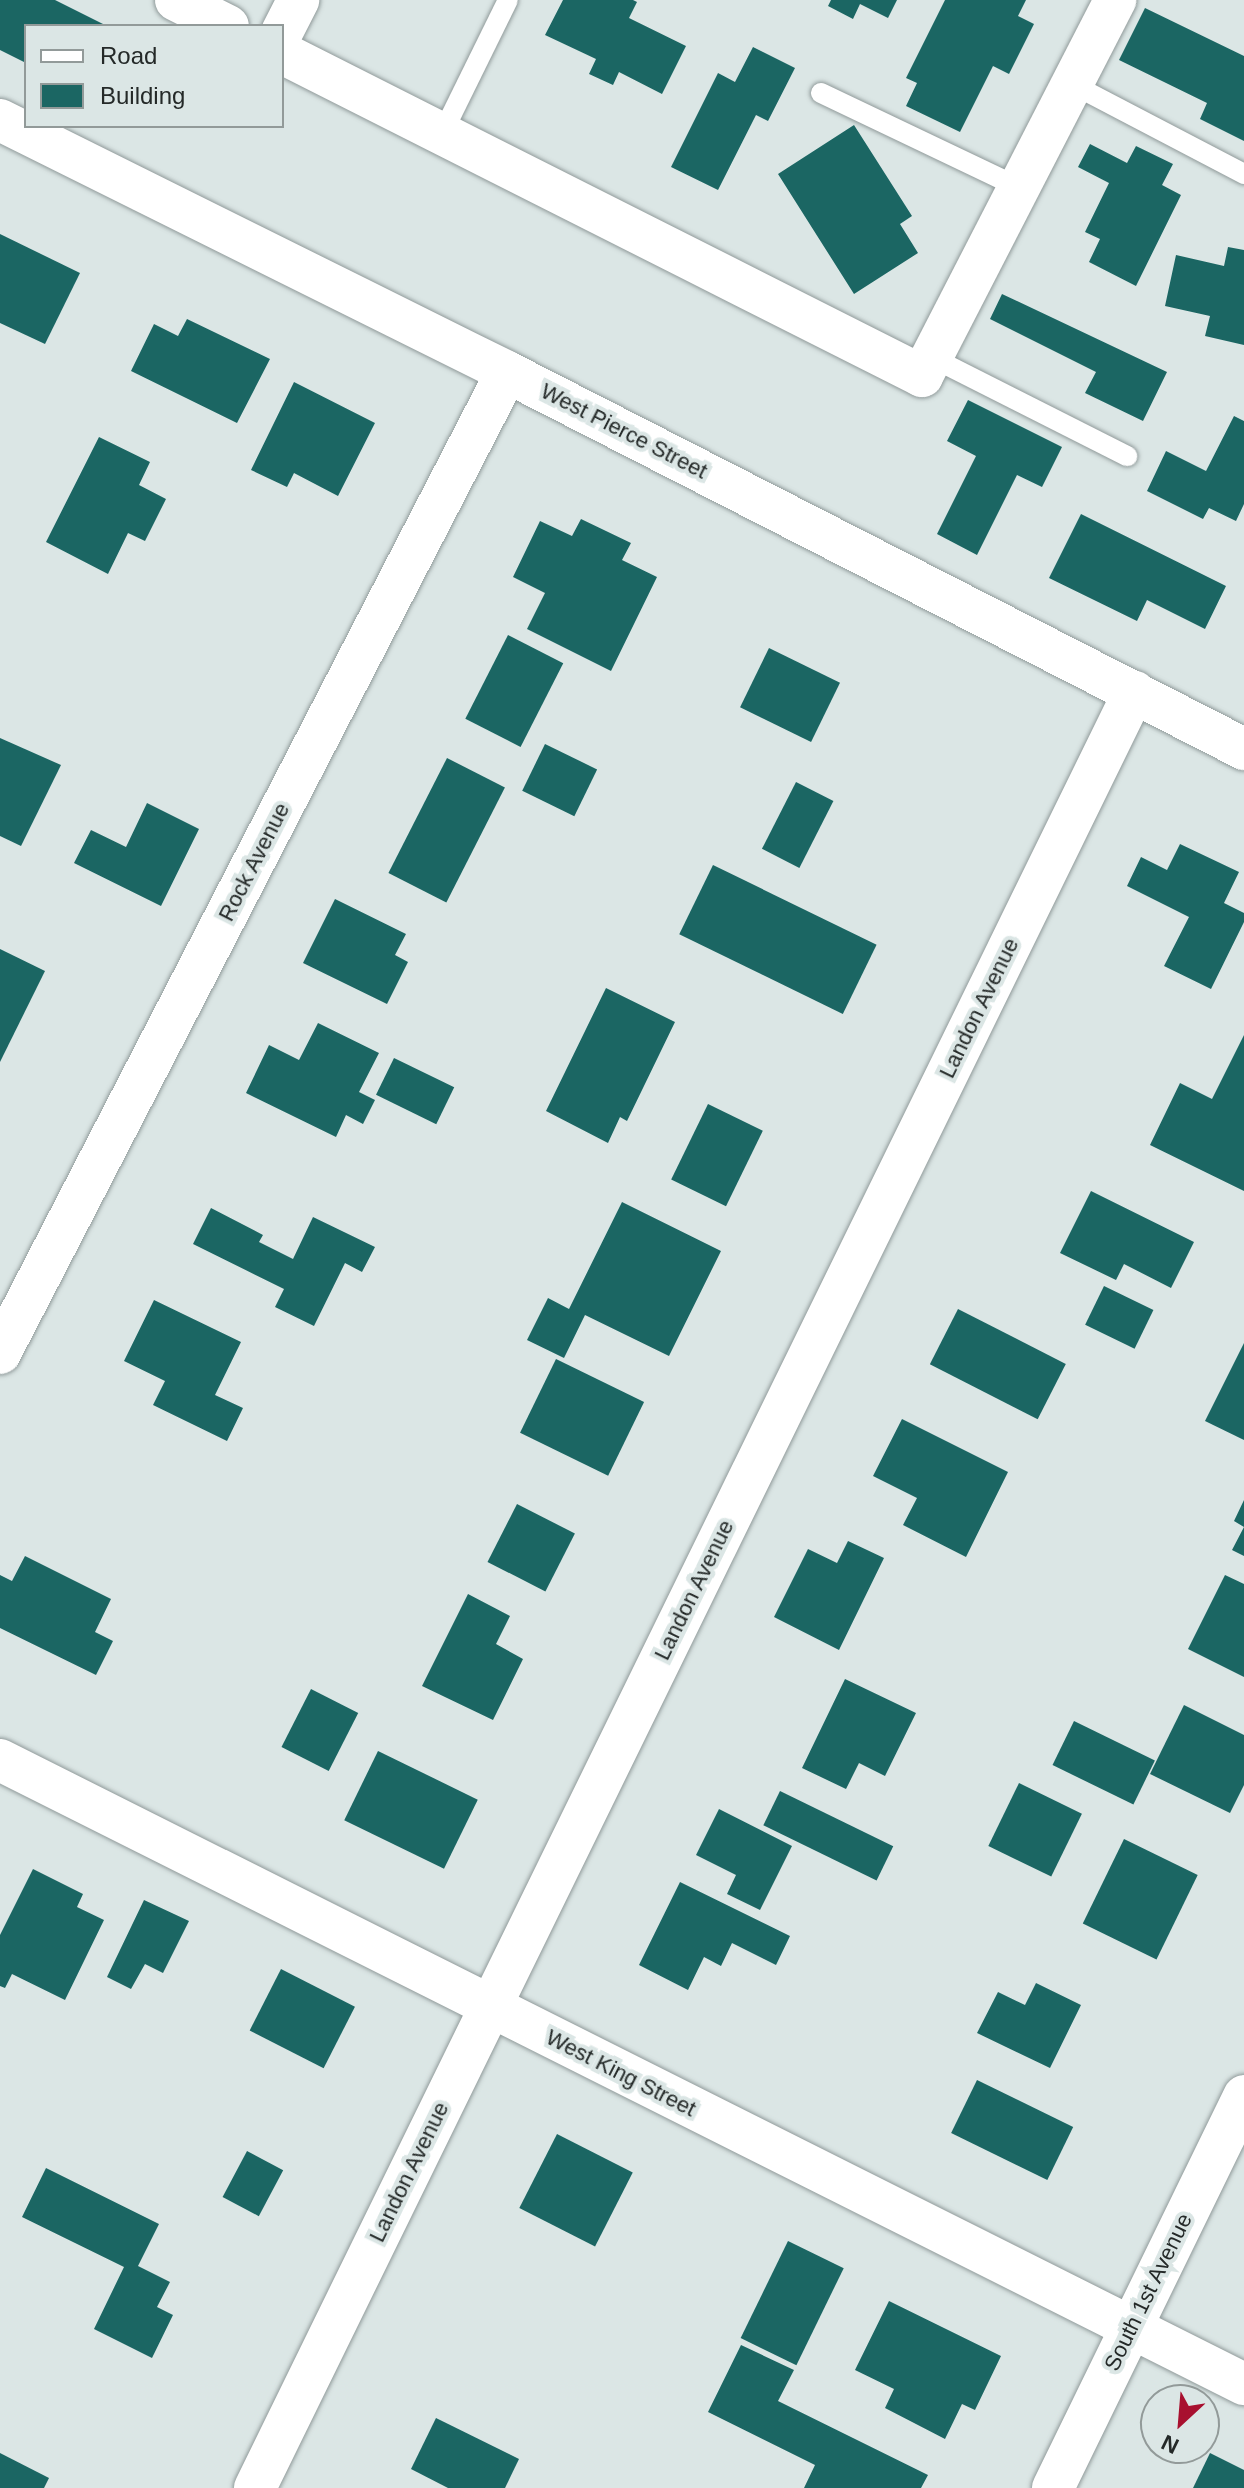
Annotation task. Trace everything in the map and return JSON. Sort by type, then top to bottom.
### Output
[{"type":"street","points":[[176,0],[224,24]]},
{"type":"street","points":[[284,28],[298,0]]},
{"type":"street","points":[[284,54],[922,376],[1115,0]]},
{"type":"street","name":"West Pierce Street","points":[[0,120],[507,372],[1244,749]]},
{"type":"street","name":"Rock Avenue","points":[[0,1353],[507,372]]},
{"type":"street","name":"Landon Avenue","points":[[255,2488],[1134,692]]},
{"type":"street","name":"West King Street","points":[[0,1760],[1244,2384]]},
{"type":"street","name":"South 1st Avenue","points":[[1053,2488],[1244,2096]]},
{"type":"lane","points":[[442,134],[508,0]]},
{"type":"lane","points":[[1072,84],[1244,174]]},
{"type":"lane","points":[[821,93],[1018,187]]},
{"type":"lane","points":[[931,357],[1127,456]]},
{"type":"building","points":[[0,0],[55,0],[103,24],[24,24],[24,62],[0,50]]},
{"type":"building","points":[[563,0],[633,0],[637,2],[629,18],[686,46],[662,94],[619,72],[613,85],[589,74],[596,59],[545,35]]},
{"type":"building","points":[[831,0],[897,0],[888,18],[860,4],[853,19],[828,6]]},
{"type":"building","points":[[945,0],[1026,0],[1018,16],[1034,24],[1009,74],[993,66],[960,132],[906,106],[917,83],[906,78]]},
{"type":"building","points":[[1145,8],[1244,56],[1244,141],[1200,119],[1207,103],[1119,60]]},
{"type":"building","points":[[753,47],[795,68],[768,121],[756,115],[718,190],[671,167],[718,73],[735,82]]},
{"type":"building","points":[[854,125],[912,216],[900,224],[918,253],[854,294],[778,174]]},
{"type":"building","points":[[1090,144],[1127,163],[1136,146],[1173,164],[1162,185],[1181,195],[1136,286],[1089,262],[1100,239],[1085,232],[1109,183],[1078,167]]},
{"type":"building","points":[[0,234],[80,273],[45,344],[0,323]]},
{"type":"building","points":[[1228,247],[1244,250],[1244,345],[1205,336],[1210,316],[1165,306],[1176,255],[1224,266]]},
{"type":"building","points":[[1002,294],[1167,372],[1143,421],[1085,393],[1096,372],[990,319]]},
{"type":"building","points":[[187,319],[270,359],[237,423],[131,371],[154,324],[178,336]]},
{"type":"building","points":[[294,382],[375,423],[338,496],[294,473],[287,487],[251,470]]},
{"type":"building","points":[[968,400],[1062,447],[1042,487],[1017,475],[977,555],[937,534],[976,456],[947,441]]},
{"type":"building","points":[[1234,416],[1244,421],[1244,504],[1236,521],[1209,508],[1203,519],[1147,491],[1166,451],[1206,471]]},
{"type":"building","points":[[99,437],[150,462],[139,485],[166,499],[145,541],[128,533],[108,574],[46,542]]},
{"type":"building","points":[[1081,514],[1226,586],[1205,629],[1147,600],[1137,621],[1049,578]]},
{"type":"building","points":[[581,519],[631,543],[622,560],[657,577],[611,671],[527,629],[545,593],[513,577],[540,521],[572,536]]},
{"type":"building","points":[[508,635],[563,663],[521,747],[465,719]]},
{"type":"building","points":[[769,648],[840,683],[811,742],[740,707]]},
{"type":"building","points":[[0,738],[61,765],[21,846],[0,836]]},
{"type":"building","points":[[545,744],[597,769],[574,816],[522,791]]},
{"type":"building","points":[[447,758],[505,788],[446,902],[388,873]]},
{"type":"building","points":[[796,782],[833,801],[799,868],[762,849]]},
{"type":"building","points":[[147,803],[199,829],[161,906],[74,863],[91,830],[126,847]]},
{"type":"building","points":[[1180,844],[1239,872],[1224,903],[1244,913],[1244,922],[1211,989],[1164,966],[1189,917],[1127,886],[1141,857],[1167,870]]},
{"type":"building","points":[[713,865],[877,945],[843,1014],[679,934]]},
{"type":"building","points":[[335,899],[406,934],[395,955],[408,962],[387,1004],[303,963]]},
{"type":"building","points":[[0,949],[45,971],[0,1062]]},
{"type":"building","points":[[606,988],[675,1022],[627,1121],[620,1117],[608,1143],[546,1111]]},
{"type":"building","points":[[318,1023],[379,1053],[359,1092],[375,1100],[363,1124],[346,1115],[336,1137],[246,1093],[269,1045],[299,1060]]},
{"type":"building","points":[[1244,1035],[1244,1191],[1150,1145],[1180,1083],[1212,1099]]},
{"type":"building","points":[[394,1058],[454,1087],[436,1124],[376,1095]]},
{"type":"building","points":[[708,1104],[763,1131],[726,1206],[671,1179]]},
{"type":"building","points":[[1091,1191],[1194,1242],[1171,1288],[1124,1264],[1116,1280],[1060,1253]]},
{"type":"building","points":[[622,1202],[721,1251],[669,1356],[585,1315],[564,1358],[527,1340],[548,1298],[569,1309]]},
{"type":"building","points":[[211,1208],[263,1235],[259,1242],[293,1259],[313,1217],[375,1247],[362,1272],[345,1263],[314,1326],[275,1307],[284,1289],[193,1244]]},
{"type":"building","points":[[1104,1286],[1153,1310],[1135,1349],[1085,1325]]},
{"type":"building","points":[[154,1300],[241,1342],[215,1395],[243,1408],[227,1441],[153,1405],[165,1381],[124,1361]]},
{"type":"building","points":[[958,1309],[1066,1364],[1038,1419],[930,1364]]},
{"type":"building","points":[[1244,1343],[1244,1440],[1205,1421]]},
{"type":"building","points":[[556,1359],[644,1402],[608,1476],[520,1433]]},
{"type":"building","points":[[902,1419],[1008,1472],[966,1557],[903,1525],[917,1498],[873,1476]]},
{"type":"building","points":[[1244,1500],[1244,1527],[1234,1521]]},
{"type":"building","points":[[517,1504],[575,1534],[545,1591],[487,1562]]},
{"type":"building","points":[[1244,1527],[1244,1556],[1232,1550]]},
{"type":"building","points":[[848,1541],[884,1558],[839,1650],[774,1617],[808,1549],[837,1563]]},
{"type":"building","points":[[25,1556],[111,1599],[95,1632],[113,1641],[96,1675],[0,1628],[0,1575],[12,1581]]},
{"type":"building","points":[[1225,1575],[1244,1584],[1244,1677],[1188,1649]]},
{"type":"building","points":[[468,1594],[510,1616],[496,1644],[523,1659],[493,1720],[422,1686]]},
{"type":"building","points":[[845,1679],[916,1713],[885,1776],[859,1763],[846,1789],[802,1768]]},
{"type":"building","points":[[311,1689],[358,1713],[329,1771],[281,1747]]},
{"type":"building","points":[[1184,1705],[1244,1735],[1244,1785],[1230,1813],[1150,1774]]},
{"type":"building","points":[[1074,1721],[1155,1760],[1133,1804],[1053,1765]]},
{"type":"building","points":[[378,1751],[478,1800],[444,1869],[344,1820]]},
{"type":"building","points":[[1019,1783],[1082,1814],[1051,1877],[988,1846]]},
{"type":"building","points":[[780,1791],[893,1846],[877,1880],[763,1825]]},
{"type":"building","points":[[719,1809],[792,1846],[760,1910],[727,1894],[736,1875],[696,1855]]},
{"type":"building","points":[[1124,1839],[1198,1875],[1156,1959],[1083,1923]]},
{"type":"building","points":[[33,1869],[83,1894],[77,1907],[104,1920],[65,2000],[12,1974],[5,1988],[0,1986],[0,1935]]},
{"type":"building","points":[[680,1882],[790,1936],[776,1965],[732,1943],[721,1966],[704,1957],[688,1990],[639,1965]]},
{"type":"building","points":[[144,1900],[189,1921],[163,1973],[145,1964],[131,1989],[107,1977]]},
{"type":"building","points":[[281,1969],[355,2007],[324,2068],[250,2030]]},
{"type":"building","points":[[1036,1983],[1081,2005],[1050,2068],[977,2033],[998,1992],[1025,2005]]},
{"type":"building","points":[[977,2080],[1073,2127],[1047,2180],[951,2133]]},
{"type":"building","points":[[557,2134],[633,2173],[595,2247],[519,2208]]},
{"type":"building","points":[[247,2151],[283,2170],[259,2216],[223,2197]]},
{"type":"building","points":[[46,2168],[159,2224],[138,2266],[170,2282],[157,2307],[173,2315],[152,2358],[94,2329],[124,2267],[22,2217]]},
{"type":"building","points":[[788,2241],[844,2268],[796,2365],[741,2338]]},
{"type":"building","points":[[889,2301],[1001,2356],[975,2410],[962,2404],[945,2439],[885,2408],[894,2389],[855,2370]]},
{"type":"building","points":[[741,2345],[794,2370],[778,2401],[928,2475],[921,2488],[804,2488],[815,2465],[708,2412]]},
{"type":"building","points":[[436,2418],[519,2459],[505,2488],[448,2488],[411,2469]]},
{"type":"building","points":[[0,2453],[49,2478],[44,2488],[0,2488]]},
{"type":"building","points":[[1220,2458],[1244,2470],[1244,2488],[1193,2488],[1205,2464],[1220,2464]]}]
